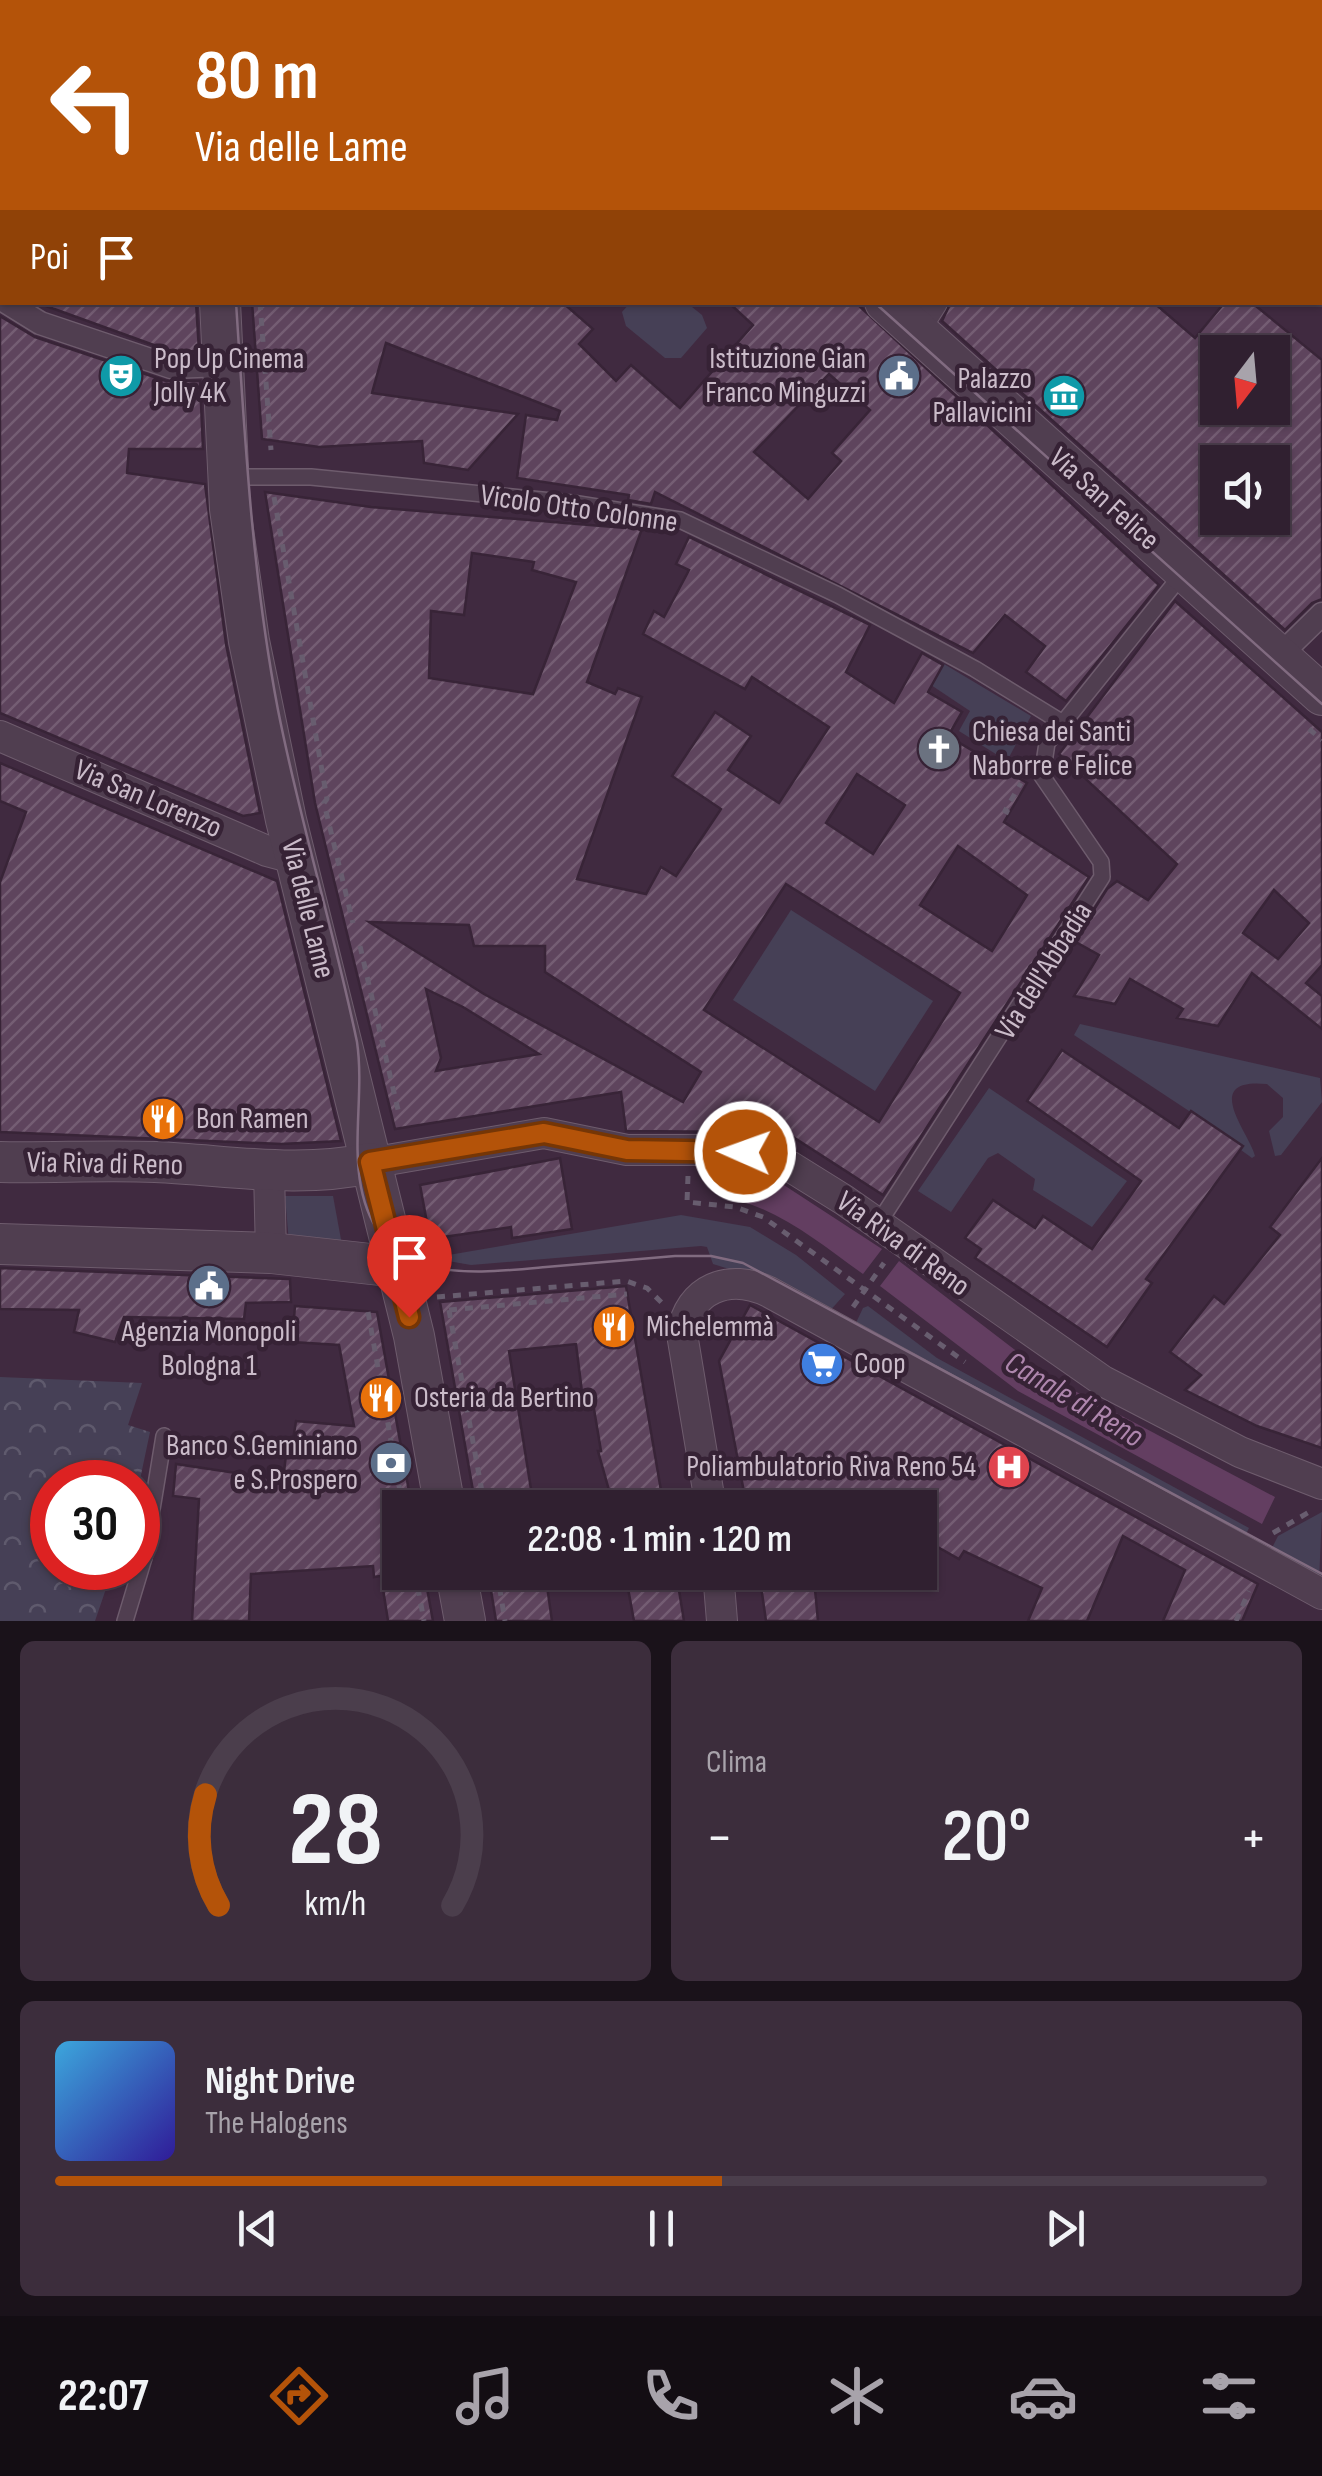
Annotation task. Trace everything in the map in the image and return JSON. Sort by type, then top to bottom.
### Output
[{"type":"street","points":[[11,305],[40,323],[172,366],[223,365]]},
{"type":"street","name":"Via delle Lame","points":[[220,305],[227,477],[252,656],[370,1162],[412,1300],[442,1490]]},
{"type":"street","name":"Via San Felice","points":[[893,305],[924,316],[1184,572],[1322,695]]},
{"type":"street","points":[[1278,656],[1322,614]]},
{"type":"street","name":"Via San Lorenzo","points":[[0,736],[266,850],[297,859]]},
{"type":"street","name":"Via Riva di Reno","points":[[0,1162],[155,1162],[269,1172],[326,1170],[544,1133],[627,1150],[745,1152],[791,1167],[1103,1382],[1254,1459],[1322,1484]]},
{"type":"street","points":[[269,1172],[271,1253]]},
{"type":"street","points":[[0,1244],[271,1253],[412,1300]]},
{"type":"street","points":[[708,1490],[685,1371],[685,1319],[697,1298],[721,1284],[744,1283],[761,1288],[1322,1594]]},
{"type":"street","points":[[459,1590],[465,1621]]},
{"type":"street","points":[[719,1590],[722,1621]]},
{"type":"lane","name":"Vicolo Otto Colonne","points":[[227,477],[311,476],[572,503],[680,520],[838,594],[975,668],[1061,722]]},
{"type":"lane","name":"Via dell'Abbadia","points":[[878,1224],[1102,878],[1100,862],[1042,776],[1047,742],[1184,572]]},
{"type":"lane","points":[[125,1621],[144,1558],[164,1436]]},
{"type":"path","points":[[260,305],[271,450]]},
{"type":"path","points":[[274,494],[327,798],[324,804],[353,924]]},
{"type":"path","points":[[1009,813],[1005,810],[1023,780]]},
{"type":"path","points":[[360,946],[399,1114]]},
{"type":"path","points":[[688,1164],[686,1202],[753,1212],[866,1288],[967,1364]]},
{"type":"path","points":[[851,1310],[890,1255]]},
{"type":"path","points":[[412,1300],[626,1280],[647,1288],[666,1306]]},
{"type":"path","points":[[412,1300],[627,1294]]},
{"type":"path","points":[[404,1490],[412,1300]]},
{"type":"path","points":[[412,1300],[479,1490]]},
{"type":"path","points":[[1266,1534],[1321,1507]]},
{"type":"path","points":[[418,1590],[424,1621]]},
{"type":"path","points":[[499,1590],[505,1621]]},
{"type":"path","points":[[1236,1621],[1249,1591]]},
{"type":"green space","points":[[628,305],[690,305],[702,315],[707,328],[681,358],[665,358],[626,326],[622,312]]},
{"type":"green space","points":[[944,664],[1031,716],[1007,761],[959,731],[970,711],[931,685]]},
{"type":"green space","points":[[791,910],[933,1001],[875,1091],[733,1000]]},
{"type":"green space","points":[[1080,1024],[1320,1078],[1322,1102],[1281,1155],[1275,1156],[1269,1131],[1283,1117],[1283,1098],[1267,1084],[1247,1084],[1236,1089],[1232,1098],[1234,1109],[1255,1156],[1252,1158],[1241,1150],[1242,1146],[1074,1035]]},
{"type":"green space","points":[[989,1088],[1127,1181],[1092,1227],[1033,1190],[1035,1179],[998,1153],[988,1158],[951,1212],[918,1191]]},
{"type":"green space","points":[[285,1196],[333,1196],[342,1245],[289,1243]]},
{"type":"green space","points":[[681,1215],[750,1227],[796,1255],[845,1294],[827,1314],[764,1280],[713,1264],[707,1247],[701,1246],[471,1265],[431,1258]]},
{"type":"green space","points":[[868,1306],[937,1358],[1249,1528],[1242,1542],[853,1329],[863,1308]]},
{"type":"green space","points":[[0,1377],[142,1383],[128,1425],[150,1432],[144,1460],[30,1460],[30,1590],[106,1590],[95,1621],[0,1621]]},
{"type":"green space","points":[[1322,1512],[1319,1581],[1268,1556],[1278,1536]]},
{"type":"water","points":[[724,1166],[770,1176],[882,1249],[863,1274],[778,1217],[721,1197]]},
{"type":"water","name":"Canale di Reno","points":[[899,1261],[1054,1380],[1275,1497],[1262,1524],[1018,1391],[880,1286]]},
{"type":"building","points":[[43,305],[196,305],[199,351],[173,352]]},
{"type":"building","points":[[252,305],[565,305],[593,329],[579,344],[616,381],[631,365],[680,408],[753,325],[731,305],[858,305],[1159,585],[1066,701],[1026,672],[1045,646],[1005,615],[973,653],[655,492],[651,504],[628,500],[629,495],[517,478],[526,415],[557,420],[560,411],[386,343],[372,393],[518,414],[468,470],[424,463],[422,441],[319,447],[262,439]],"holes":[[[829,374],[870,410],[832,453],[841,461],[808,499],[754,452]]]},
{"type":"building","points":[[950,305],[1156,305],[1195,338],[1222,305],[1255,305],[1322,360],[1322,599],[1312,603],[1285,630],[942,321]]},
{"type":"building","points":[[0,316],[35,337],[166,381],[200,381],[203,449],[129,449],[127,473],[205,484],[226,644],[260,813],[243,816],[0,713]]},
{"type":"building","points":[[265,492],[371,507],[625,528],[626,523],[643,526],[587,682],[615,694],[618,688],[642,697],[577,879],[646,894],[661,867],[676,876],[721,809],[672,776],[715,712],[751,736],[728,770],[779,803],[829,727],[752,677],[745,689],[643,634],[654,611],[664,617],[689,570],[676,564],[689,537],[870,625],[846,672],[894,703],[922,653],[943,665],[928,692],[962,712],[948,736],[1027,783],[1004,822],[1089,877],[883,1195],[759,1115],[747,1132],[626,1131],[621,1092],[395,1129],[315,803]],"holes":[[[472,553],[534,562],[532,570],[576,582],[533,694],[429,678],[431,611],[464,615]],[[857,774],[905,805],[873,854],[826,823]],[[958,846],[1027,895],[992,951],[920,905]],[[786,884],[960,993],[879,1122],[704,1010]],[[369,922],[469,925],[474,946],[545,946],[545,972],[701,1072],[683,1102],[484,994]],[[426,989],[539,1054],[436,1071],[441,1058]]]},
{"type":"building","points":[[1175,601],[1322,732],[1322,965],[1306,983],[1322,996],[1322,1029],[1252,973],[1218,1026],[1177,1018],[1183,1009],[1130,979],[1115,1004],[1074,996],[1099,955],[1074,941],[1107,889],[1117,881],[1148,900],[1177,864],[1059,754]],"holes":[[[1274,890],[1309,923],[1278,959],[1243,933]]]},
{"type":"building","points":[[0,763],[277,881],[341,1141],[281,1144],[0,1132],[0,882],[26,812],[0,801]]},
{"type":"building","points":[[1062,1050],[1179,1128],[1191,1111],[1243,1146],[1146,1279],[1152,1283],[1107,1347],[975,1258],[981,1249],[965,1238],[993,1200],[1035,1228],[1043,1216],[1092,1249],[1141,1181],[1027,1101]]},
{"type":"building","points":[[560,1158],[572,1229],[512,1238],[511,1227],[430,1239],[420,1185]]},
{"type":"building","points":[[1322,1158],[1322,1448],[1257,1426],[1185,1390],[1201,1375],[1170,1352],[1214,1296],[1224,1304],[1280,1235],[1270,1227]]},
{"type":"building","points":[[0,1268],[290,1279],[291,1302],[246,1303],[244,1319],[124,1317],[115,1342],[74,1332],[79,1310],[0,1309]]},
{"type":"building","points":[[626,1286],[661,1490],[609,1490],[598,1451],[591,1391],[582,1392],[576,1344],[509,1351],[531,1490],[473,1490],[440,1302]]},
{"type":"building","points":[[750,1305],[1258,1584],[1242,1621],[1163,1621],[1185,1570],[1123,1536],[1087,1621],[1028,1621],[1042,1588],[964,1551],[959,1559],[937,1547],[937,1490],[744,1490],[719,1361]]},
{"type":"building","points":[[295,1306],[377,1312],[409,1490],[382,1490],[382,1582],[381,1576],[374,1577],[373,1566],[251,1574],[249,1621],[192,1621],[199,1499],[173,1496],[176,1464],[283,1480],[288,1438],[293,1440],[296,1421],[354,1426],[339,1345],[292,1342]]},
{"type":"building","points":[[383,1590],[427,1590],[433,1621],[388,1621]]},
{"type":"building","points":[[491,1590],[548,1590],[552,1621],[496,1621]]},
{"type":"building","points":[[628,1590],[679,1590],[684,1621],[634,1621]]},
{"type":"building","points":[[762,1590],[815,1590],[818,1621],[766,1621]]},
{"type":"tram line","points":[[236,305],[251,507],[269,659],[287,752],[357,1042],[361,1187],[371,1219],[387,1242],[408,1258],[459,1271],[517,1270],[675,1256],[711,1256],[743,1263],[1322,1574]]},
{"type":"tram line","points":[[877,305],[1322,704]]},
{"type":"place","name":"Pop Up Cinema Jolly 4K","points":[[121,376]]},
{"type":"place","name":"Istituzione Gian Franco Minguzzi","points":[[899,376]]},
{"type":"place","name":"Palazzo Pallavicini","points":[[1064,396]]},
{"type":"place","name":"Chiesa dei Santi Naborre e Felice","points":[[939,749]]},
{"type":"place","name":"Bon Ramen","points":[[163,1119]]},
{"type":"place","name":"Agenzia Monopoli Bologna 1","points":[[209,1286]]},
{"type":"place","name":"Michelemmà","points":[[614,1327]]},
{"type":"place","name":"Coop","points":[[822,1364]]},
{"type":"place","name":"Osteria da Bertino","points":[[381,1398]]},
{"type":"place","name":"Banco S.Geminiano e S.Prospero","points":[[391,1463]]},
{"type":"place","name":"Poliambulatorio Riva Reno 54","points":[[1009,1467]]},
{"type":"route","points":[[409,1317],[370,1162],[544,1133],[627,1150],[745,1152]]}]
